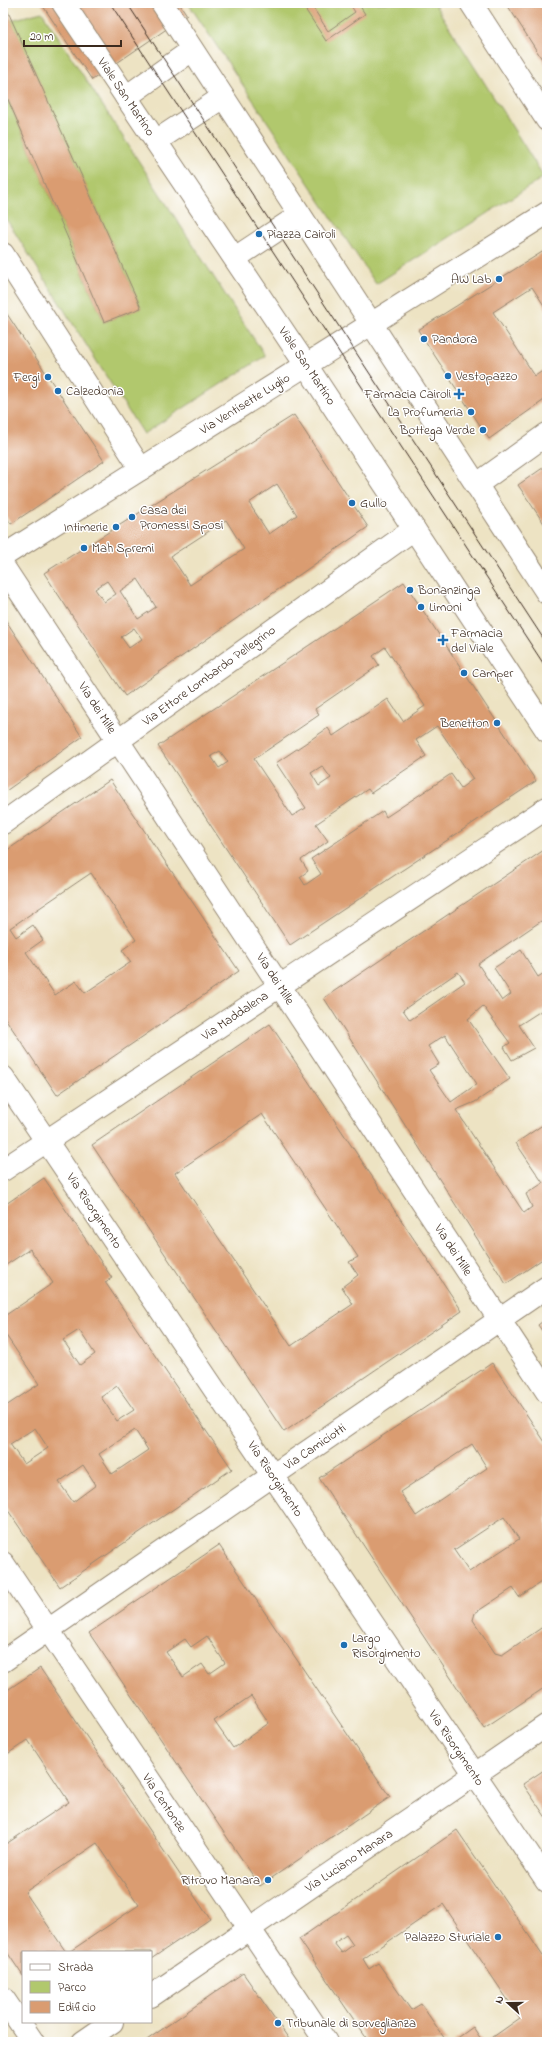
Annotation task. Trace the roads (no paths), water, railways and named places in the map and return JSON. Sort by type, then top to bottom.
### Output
[{"type":"street","name":"Viale San Martino","points":[[63,3],[235,258],[547,731]]},
{"type":"street","points":[[162,3],[547,593]]},
{"type":"street","points":[[471,3],[547,120]]},
{"type":"street","points":[[126,97],[192,50]]},
{"type":"street","points":[[156,141],[223,97]]},
{"type":"street","name":"Via Ventisette Luglio","points":[[3,556],[547,213]]},
{"type":"street","points":[[235,258],[300,215]]},
{"type":"street","points":[[3,254],[141,469]]},
{"type":"street","points":[[476,485],[547,434]]},
{"type":"street","name":"Via Ettore Lombardo Pellegrino","points":[[3,823],[414,529]]},
{"type":"street","name":"Via dei Mille","points":[[3,566],[547,1392]]},
{"type":"street","name":"Via Maddalena","points":[[3,1170],[547,808]]},
{"type":"street","name":"Via Risorgimento","points":[[3,1077],[547,1881]]},
{"type":"street","name":"Via Camiciotti","points":[[3,1661],[547,1287]]},
{"type":"street","name":"Via Centonze","points":[[3,1563],[326,2042]]},
{"type":"street","name":"Via Luciano Manara","points":[[152,1995],[547,1725]]},
{"type":"street","points":[[3,1998],[33,2042]]},
{"type":"street","points":[[83,2042],[111,2023]]},
{"type":"tram line","points":[[110,3],[547,669]]},
{"type":"tram line","points":[[127,3],[547,644]]},
{"type":"place","name":"Piazza Cairoli","points":[[259,234]]},
{"type":"place","name":"AW Lab","points":[[499,279]]},
{"type":"place","name":"Pandora","points":[[424,339]]},
{"type":"place","name":"Vestopazzo","points":[[448,376]]},
{"type":"place","name":"Fergi","points":[[48,377]]},
{"type":"place","name":"Calzedonia","points":[[58,391]]},
{"type":"place","name":"Farmacia Cairoli","points":[[459,394]]},
{"type":"place","name":"La Profumeria","points":[[471,412]]},
{"type":"place","name":"Bottega Verde","points":[[483,430]]},
{"type":"place","name":"Gullo","points":[[352,503]]},
{"type":"place","name":"Casa dei Promessi Sposi","points":[[132,517]]},
{"type":"place","name":"Intimerie","points":[[116,527]]},
{"type":"place","name":"Mah Spremi","points":[[84,548]]},
{"type":"place","name":"Bonanzinga","points":[[410,590]]},
{"type":"place","name":"Limoni","points":[[421,607]]},
{"type":"place","name":"Farmacia del Viale","points":[[443,640]]},
{"type":"place","name":"Camper","points":[[464,673]]},
{"type":"place","name":"Benetton","points":[[497,723]]},
{"type":"place","name":"Largo Risorgimento","points":[[344,1645]]},
{"type":"place","name":"Ritrovo Manara","points":[[268,1880]]},
{"type":"place","name":"Palazzo Sturiale","points":[[498,1937]]},
{"type":"place","name":"Tribunale di sorveglianza","points":[[278,2023]]}]
